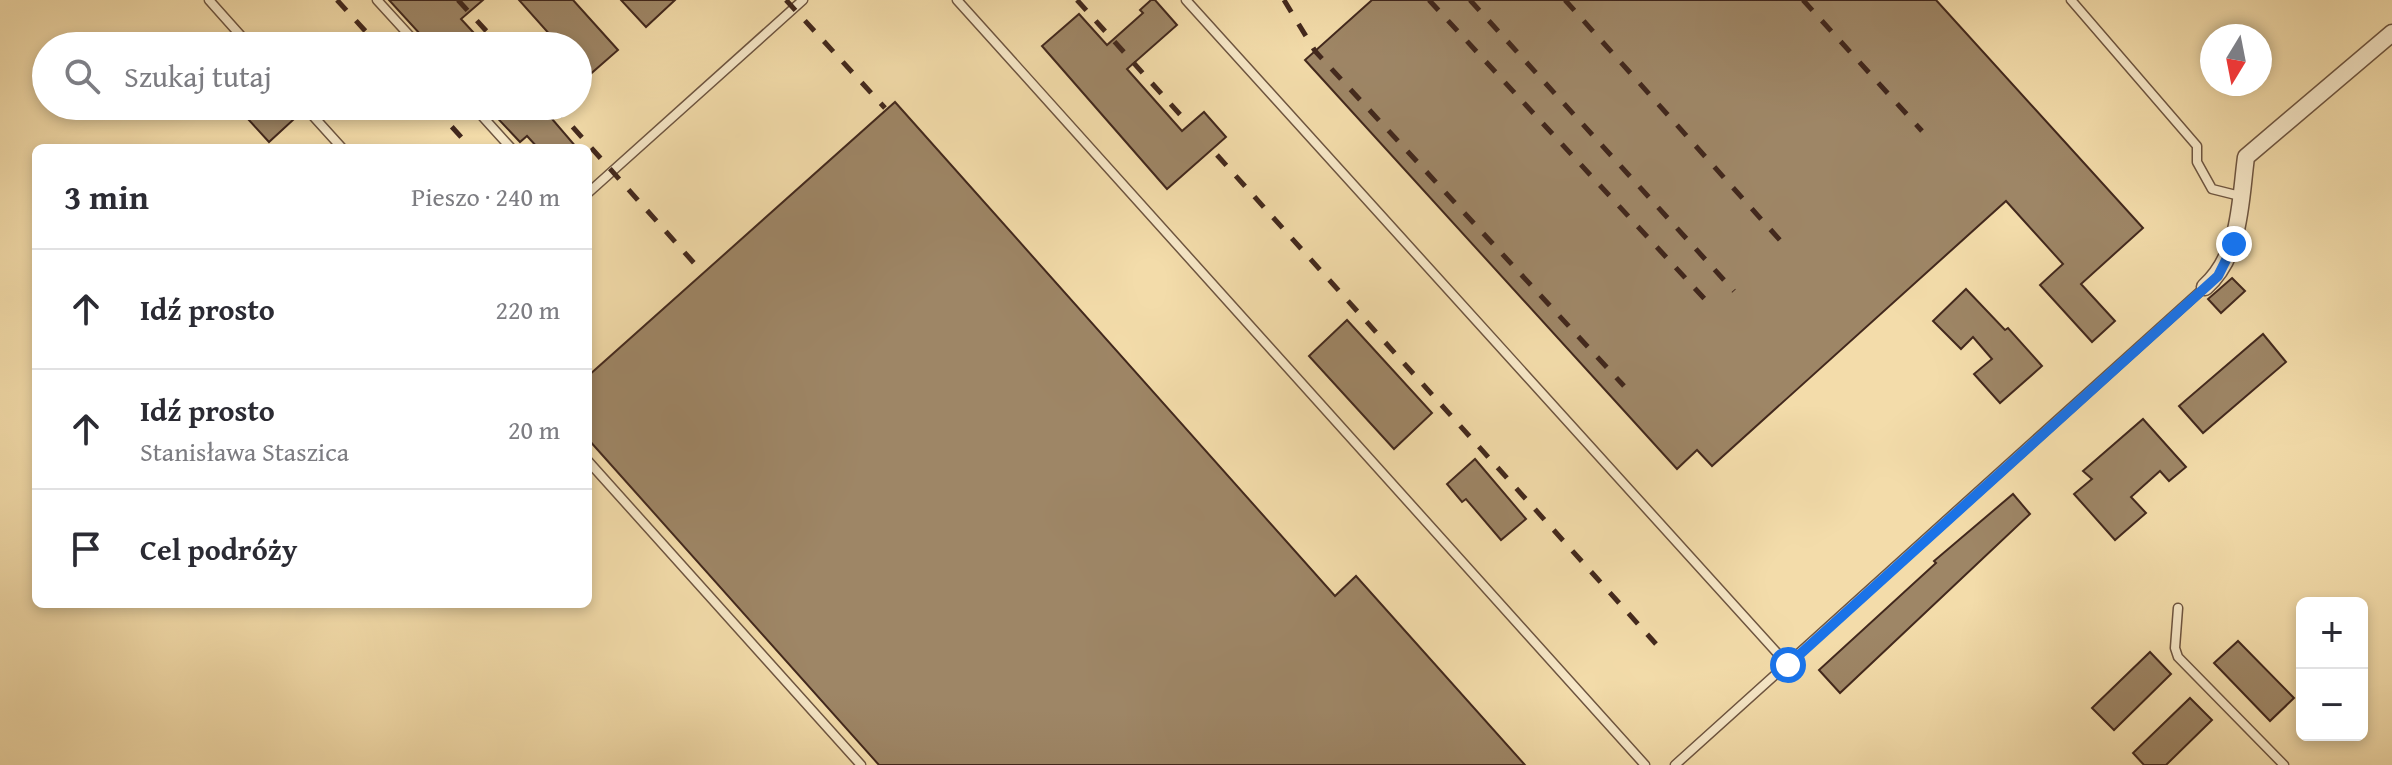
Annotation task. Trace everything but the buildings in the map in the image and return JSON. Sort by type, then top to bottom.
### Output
[{"type":"street","points":[[2205,287],[2218,276],[2234,244],[2246,157],[2392,33]]},
{"type":"lane","points":[[209,0],[238,32]]},
{"type":"lane","points":[[377,0],[406,32]]},
{"type":"lane","points":[[592,189],[803,0]]},
{"type":"lane","points":[[957,0],[1645,765]]},
{"type":"lane","points":[[1186,0],[1788,665]]},
{"type":"lane","points":[[2071,0],[2197,146],[2197,162],[2212,189],[2240,196]]},
{"type":"lane","points":[[317,120],[338,144]]},
{"type":"lane","points":[[486,120],[507,144]]},
{"type":"lane","points":[[1675,765],[2205,287]]},
{"type":"lane","points":[[592,465],[861,765]]},
{"type":"lane","points":[[2178,608],[2178,657],[2284,765]]},
{"type":"railway","points":[[337,0],[366,32]]},
{"type":"railway","points":[[458,0],[487,32]]},
{"type":"railway","points":[[786,0],[885,108]]},
{"type":"railway","points":[[1077,0],[1185,120]]},
{"type":"railway","points":[[1284,0],[1315,51],[1624,386]]},
{"type":"railway","points":[[1429,0],[1713,308]]},
{"type":"railway","points":[[1470,0],[1734,291]]},
{"type":"railway","points":[[1565,0],[1787,248]]},
{"type":"railway","points":[[1803,0],[1922,131]]},
{"type":"railway","points":[[446,120],[467,144]]},
{"type":"railway","points":[[566,120],[588,144]]},
{"type":"railway","points":[[592,149],[702,272]]},
{"type":"railway","points":[[1217,155],[1656,644]]},
{"type":"route","points":[[1788,665],[2218,276],[2234,244]]}]
